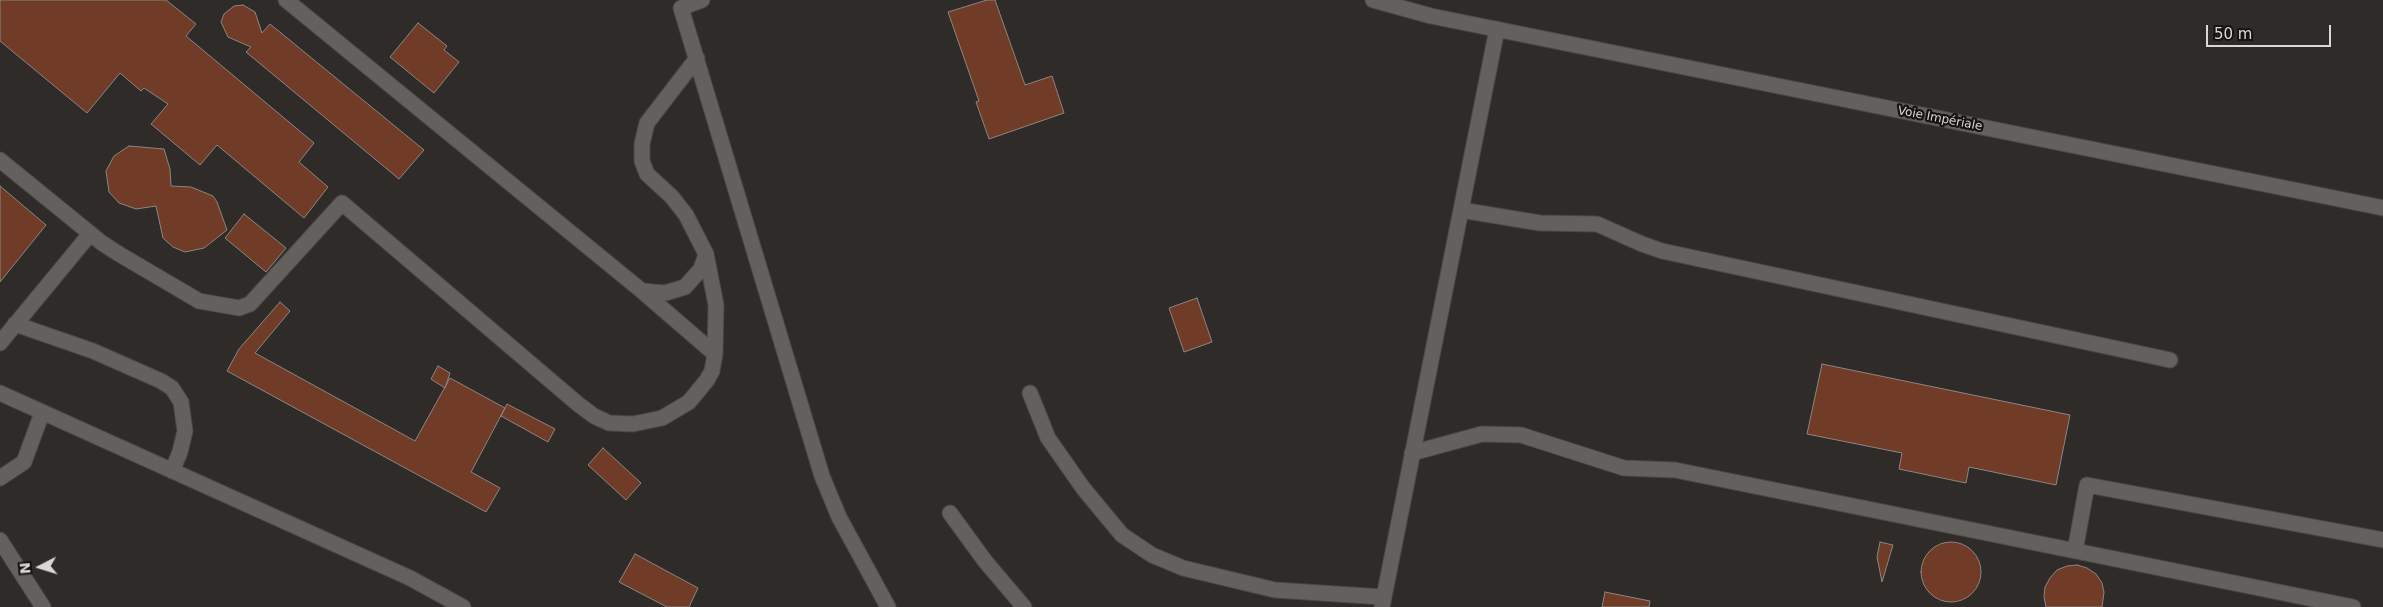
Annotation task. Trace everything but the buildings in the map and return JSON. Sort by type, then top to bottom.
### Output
[{"type":"street","points":[[286,0],[642,291],[715,354]]},
{"type":"street","points":[[702,0],[677,4],[696,58],[826,487],[842,522],[888,607]]},
{"type":"street","name":"Voie Impériale","points":[[1373,0],[1422,14],[2383,208]]},
{"type":"street","points":[[1030,393],[1048,438],[1083,488],[1122,534],[1144,550],[1183,568],[1275,590],[1382,602],[1497,29]]},
{"type":"street","points":[[0,160],[90,234],[119,254],[199,301],[243,307],[250,304],[342,203],[578,404],[594,416],[609,423],[624,425],[662,418],[682,407],[695,397],[712,371],[715,354],[716,305],[706,254],[686,215],[672,197],[647,174],[642,153],[643,136],[651,116],[696,58]]},
{"type":"street","points":[[1461,210],[1540,223],[1597,224],[1662,251],[2170,360]]},
{"type":"street","points":[[0,343],[90,234]]},
{"type":"street","points":[[642,291],[665,293],[685,287],[696,277],[706,254]]},
{"type":"street","points":[[15,324],[98,353],[161,381],[172,388],[181,402],[185,431],[180,452],[172,471]]},
{"type":"street","points":[[0,394],[410,578],[463,607]]},
{"type":"street","points":[[0,478],[24,462],[42,413]]},
{"type":"street","points":[[1412,453],[1482,434],[1521,435],[1550,442],[1624,468],[1667,469],[2353,607]]},
{"type":"street","points":[[2075,551],[2087,485],[2383,540]]},
{"type":"street","points":[[950,513],[985,561],[1024,607]]},
{"type":"street","points":[[0,540],[43,607]]}]
